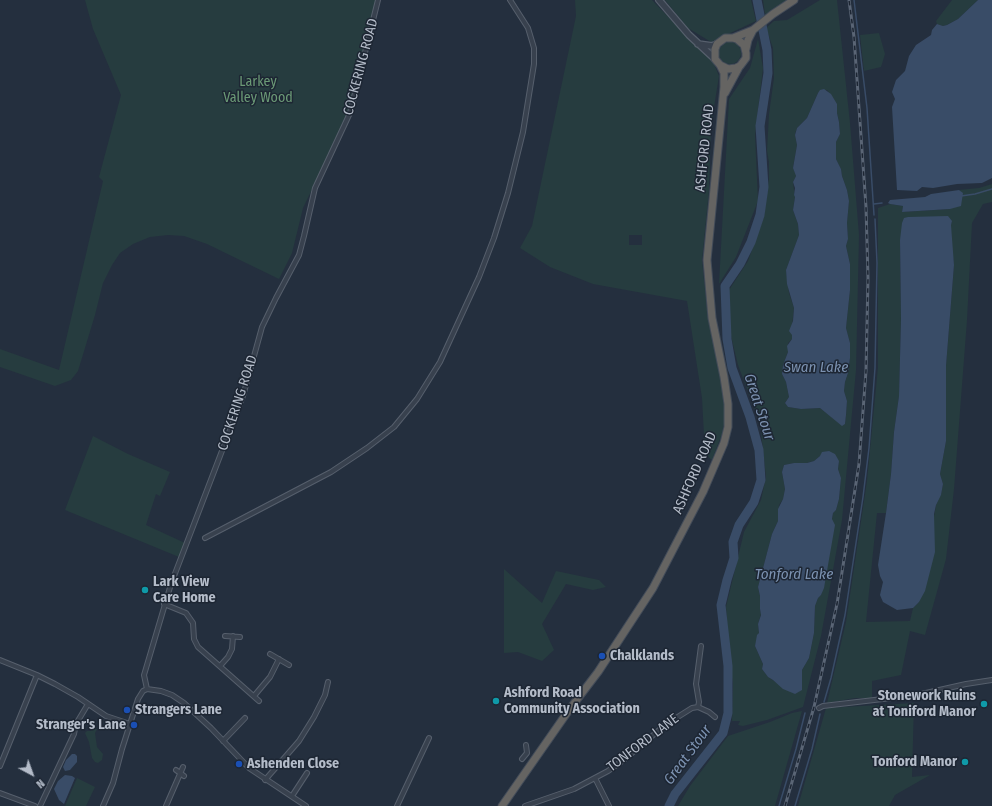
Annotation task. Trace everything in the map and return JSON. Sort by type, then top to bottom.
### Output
[{"type":"highway","points":[[746,49],[741,41],[733,38],[725,38],[717,44],[714,54],[715,59],[720,66],[728,69],[740,66],[746,58],[748,40],[755,29],[766,19],[794,0]]},
{"type":"highway","points":[[733,38],[755,29]]},
{"type":"highway","name":"ASHFORD ROAD","points":[[502,806],[569,710],[598,672],[652,588],[700,499],[724,443],[728,428],[728,404],[712,318],[707,260],[723,99],[724,78],[720,66]]},
{"type":"highway","name":"ASHFORD ROAD","points":[[723,99],[728,86],[740,66]]},
{"type":"street","name":"COCKERING ROAD","points":[[147,689],[144,675],[164,604],[187,539],[214,475],[243,396],[262,327],[299,255],[315,188],[350,113],[378,0]]},
{"type":"street","points":[[205,538],[331,472],[394,428],[417,399],[440,362],[479,277],[494,238],[512,178],[523,132],[534,64],[534,48],[528,28],[510,0]]},
{"type":"street","points":[[659,0],[672,17],[715,59]]},
{"type":"street","points":[[698,44],[712,46],[717,44]]},
{"type":"street","points":[[164,604],[181,610],[190,618],[193,623],[195,643],[201,651],[260,701]]},
{"type":"street","points":[[225,636],[240,637]]},
{"type":"street","points":[[220,666],[228,657],[232,649],[233,636]]},
{"type":"street","points":[[701,646],[696,684],[698,707],[715,717]]},
{"type":"street","points":[[270,654],[289,665]]},
{"type":"street","points":[[700,657],[706,658]]},
{"type":"street","points":[[254,696],[270,677],[279,659]]},
{"type":"street","points":[[0,660],[37,675],[78,697],[106,716],[130,724]]},
{"type":"street","points":[[0,766],[37,675]]},
{"type":"street","points":[[819,708],[823,706],[917,696],[966,684],[992,680]]},
{"type":"street","points":[[265,780],[299,741],[314,717],[325,695],[328,682]]},
{"type":"street","points":[[104,806],[113,783],[138,699],[143,691],[147,689],[162,691],[177,698],[197,714],[240,759],[265,780],[306,806]]},
{"type":"street","points":[[40,806],[74,734],[76,724],[88,704]]},
{"type":"street","name":"TONFORD LANE","points":[[525,806],[574,789],[595,778],[621,763],[673,719],[692,708],[698,707]]},
{"type":"street","points":[[223,741],[246,718]]},
{"type":"street","points":[[397,806],[429,738]]},
{"type":"street","points":[[522,759],[526,753],[526,745]]},
{"type":"street","points":[[166,806],[178,772],[183,767]]},
{"type":"street","points":[[178,772],[184,776]]},
{"type":"street","points":[[292,796],[307,773]]},
{"type":"street","points":[[595,778],[609,806]]},
{"type":"street","points":[[0,793],[35,806]]},
{"type":"green space","name":"Larkey Valley Wood","points":[[85,0],[376,0],[349,113],[303,208],[292,253],[279,279],[207,244],[184,236],[168,235],[150,237],[133,244],[120,253],[103,283],[78,371],[71,380],[55,386],[0,367],[0,349],[59,370],[103,181],[99,177],[121,95],[93,29]]},
{"type":"green space","points":[[575,0],[652,0],[701,51],[712,59],[719,76],[711,126],[709,190],[702,260],[708,319],[723,387],[725,420],[722,434],[712,460],[705,454],[702,398],[687,301],[593,284],[550,267],[520,248],[532,226],[576,16]],"holes":[[[629,235],[642,235],[642,245],[629,245]]]},
{"type":"green space","points":[[665,0],[751,0],[756,21],[711,42],[688,28]]},
{"type":"green space","points":[[763,0],[787,0],[771,10],[769,13],[765,14]]},
{"type":"green space","points":[[820,0],[837,0],[850,123],[859,235],[856,370],[842,520],[821,636],[803,707],[767,720],[743,726],[738,725],[740,721],[732,721],[733,683],[730,669],[726,607],[744,532],[761,500],[766,477],[760,423],[738,365],[731,336],[727,293],[748,261],[764,216],[769,178],[767,151],[769,114],[774,78],[773,48],[766,28],[774,21],[787,20]],"holes":[[[827,90],[837,104],[840,134],[836,142],[836,159],[841,169],[849,201],[847,223],[848,239],[846,246],[850,264],[850,290],[846,328],[850,343],[850,358],[844,391],[847,401],[845,424],[842,425],[820,408],[801,409],[788,407],[785,403],[789,397],[786,382],[782,374],[783,365],[788,352],[788,343],[792,339],[794,308],[789,293],[786,270],[799,235],[798,224],[793,210],[795,197],[793,182],[796,176],[793,167],[797,145],[795,134],[797,128],[807,118],[818,93]],[[820,456],[839,461],[838,469],[841,478],[839,499],[836,510],[833,513],[821,595],[815,606],[814,633],[809,658],[802,670],[801,679],[795,694],[768,677],[762,669],[763,664],[755,646],[759,633],[758,624],[761,614],[758,587],[772,534],[778,521],[779,505],[783,499],[785,489],[782,472],[784,465],[807,463],[814,461]]]},
{"type":"green space","points":[[952,0],[978,0],[958,19],[943,26],[937,24],[936,21]]},
{"type":"green space","points":[[879,33],[885,54],[881,67],[864,71],[860,35]]},
{"type":"green space","points":[[758,39],[763,68],[755,135],[758,201],[736,257],[719,284],[729,99],[750,68]]},
{"type":"green space","points":[[730,42],[738,45],[741,53],[738,61],[730,64],[722,61],[719,53],[722,45]]},
{"type":"green space","points":[[992,184],[992,202],[983,204],[972,223],[967,320],[954,489],[946,559],[925,635],[910,631],[901,675],[872,681],[872,698],[855,698],[827,703],[846,622],[867,481],[878,367],[878,208],[890,204],[903,206],[902,212],[950,209],[962,193],[959,190],[979,188]],"holes":[[[952,221],[951,243],[954,265],[946,366],[946,441],[940,474],[943,484],[941,494],[936,505],[919,602],[913,608],[910,621],[866,622],[877,513],[886,513],[899,396],[901,319],[900,240]]]},
{"type":"green space","points":[[93,436],[128,454],[170,472],[160,496],[156,494],[146,525],[185,543],[179,557],[65,510]]},
{"type":"green space","points":[[504,569],[542,603],[556,571],[599,580],[606,587],[593,590],[566,584],[542,624],[554,650],[542,661],[518,652],[504,653]]},
{"type":"green space","points":[[914,703],[912,777],[930,775],[895,795],[889,806],[798,806],[826,708]]},
{"type":"green space","points":[[802,711],[775,806],[678,806],[690,786],[728,736],[792,713]]},
{"type":"green space","points":[[92,728],[97,729],[95,733],[97,747],[103,754],[102,760],[98,763],[92,758],[89,742],[85,733],[87,731],[91,731]]},
{"type":"green space","points":[[77,778],[95,787],[86,806],[65,806]]},
{"type":"water","points":[[978,0],[992,0],[992,178],[982,183],[957,184],[933,188],[922,187],[917,191],[897,190],[892,107],[895,99],[892,92],[896,80],[905,71],[909,56],[916,45],[931,35],[932,30],[937,24],[943,26],[958,19]]},
{"type":"water","name":"Swan Lake","points":[[824,89],[831,94],[837,104],[840,134],[836,142],[836,159],[841,169],[849,201],[847,223],[848,239],[846,246],[850,264],[850,290],[846,328],[850,343],[850,358],[844,391],[847,401],[845,424],[842,426],[820,408],[801,409],[788,407],[785,403],[789,397],[786,382],[782,374],[783,365],[788,352],[787,346],[792,339],[792,335],[789,331],[793,321],[794,308],[787,284],[786,270],[799,235],[798,224],[793,210],[795,188],[793,182],[796,176],[793,168],[797,145],[795,135],[797,128],[807,118],[818,93],[820,90]]},
{"type":"water","points":[[959,190],[963,193],[961,206],[950,209],[902,212],[903,206],[888,203],[890,200],[925,197],[931,194]]},
{"type":"water","points":[[948,216],[952,221],[954,265],[946,366],[946,441],[940,474],[943,484],[941,495],[936,505],[934,514],[935,552],[925,591],[919,602],[913,608],[897,610],[883,602],[880,595],[883,582],[878,565],[891,474],[894,432],[899,396],[901,319],[900,240],[902,223],[904,218],[908,217]]},
{"type":"water","name":"Tonford Lake","points":[[829,451],[835,454],[839,461],[838,469],[841,478],[839,499],[836,510],[833,513],[832,519],[835,525],[824,588],[815,606],[814,633],[809,658],[802,670],[802,690],[795,694],[783,689],[768,677],[762,669],[763,664],[755,646],[757,635],[759,633],[758,624],[761,615],[758,587],[772,534],[778,521],[778,509],[783,499],[785,489],[782,472],[784,465],[814,461],[822,452]]},
{"type":"water","points":[[72,754],[77,756],[77,762],[70,770],[65,771],[63,767],[66,760]]},
{"type":"water","points":[[65,775],[75,778],[64,804],[59,800],[54,789],[58,781]]},
{"type":"waterway","name":"Great Stour","points":[[669,806],[675,794],[723,733],[728,713],[728,666],[721,605],[734,558],[733,542],[739,525],[754,502],[761,480],[759,450],[750,417],[732,368],[727,339],[725,286],[740,264],[751,242],[760,215],[764,187],[760,126],[768,73],[767,50],[757,0]]},
{"type":"waterway","points":[[854,0],[867,108],[874,215]]},
{"type":"waterway","points":[[961,196],[992,189]]},
{"type":"waterway","points":[[874,204],[882,203]]},
{"type":"waterway","points":[[824,702],[845,615],[869,448],[875,368],[877,263],[875,219]]},
{"type":"waterway","points":[[779,806],[805,713]]},
{"type":"waterway","points":[[795,806],[812,749],[820,714]]},
{"type":"railway","points":[[785,806],[814,707],[837,604],[859,464],[866,371],[868,278],[866,207],[854,37],[849,0]]},
{"type":"place","name":"Lark View Care Home","points":[[145,590]]},
{"type":"place","name":"Chalklands","points":[[602,656]]},
{"type":"place","name":"Ashford Road Community Association","points":[[496,701]]},
{"type":"place","name":"Stonework Ruins at Toniford Manor","points":[[984,704]]},
{"type":"place","name":"Strangers Lane","points":[[127,710]]},
{"type":"place","name":"Stranger's Lane","points":[[134,725]]},
{"type":"place","name":"Tonford Manor","points":[[965,762]]},
{"type":"place","name":"Ashenden Close","points":[[239,764]]}]
